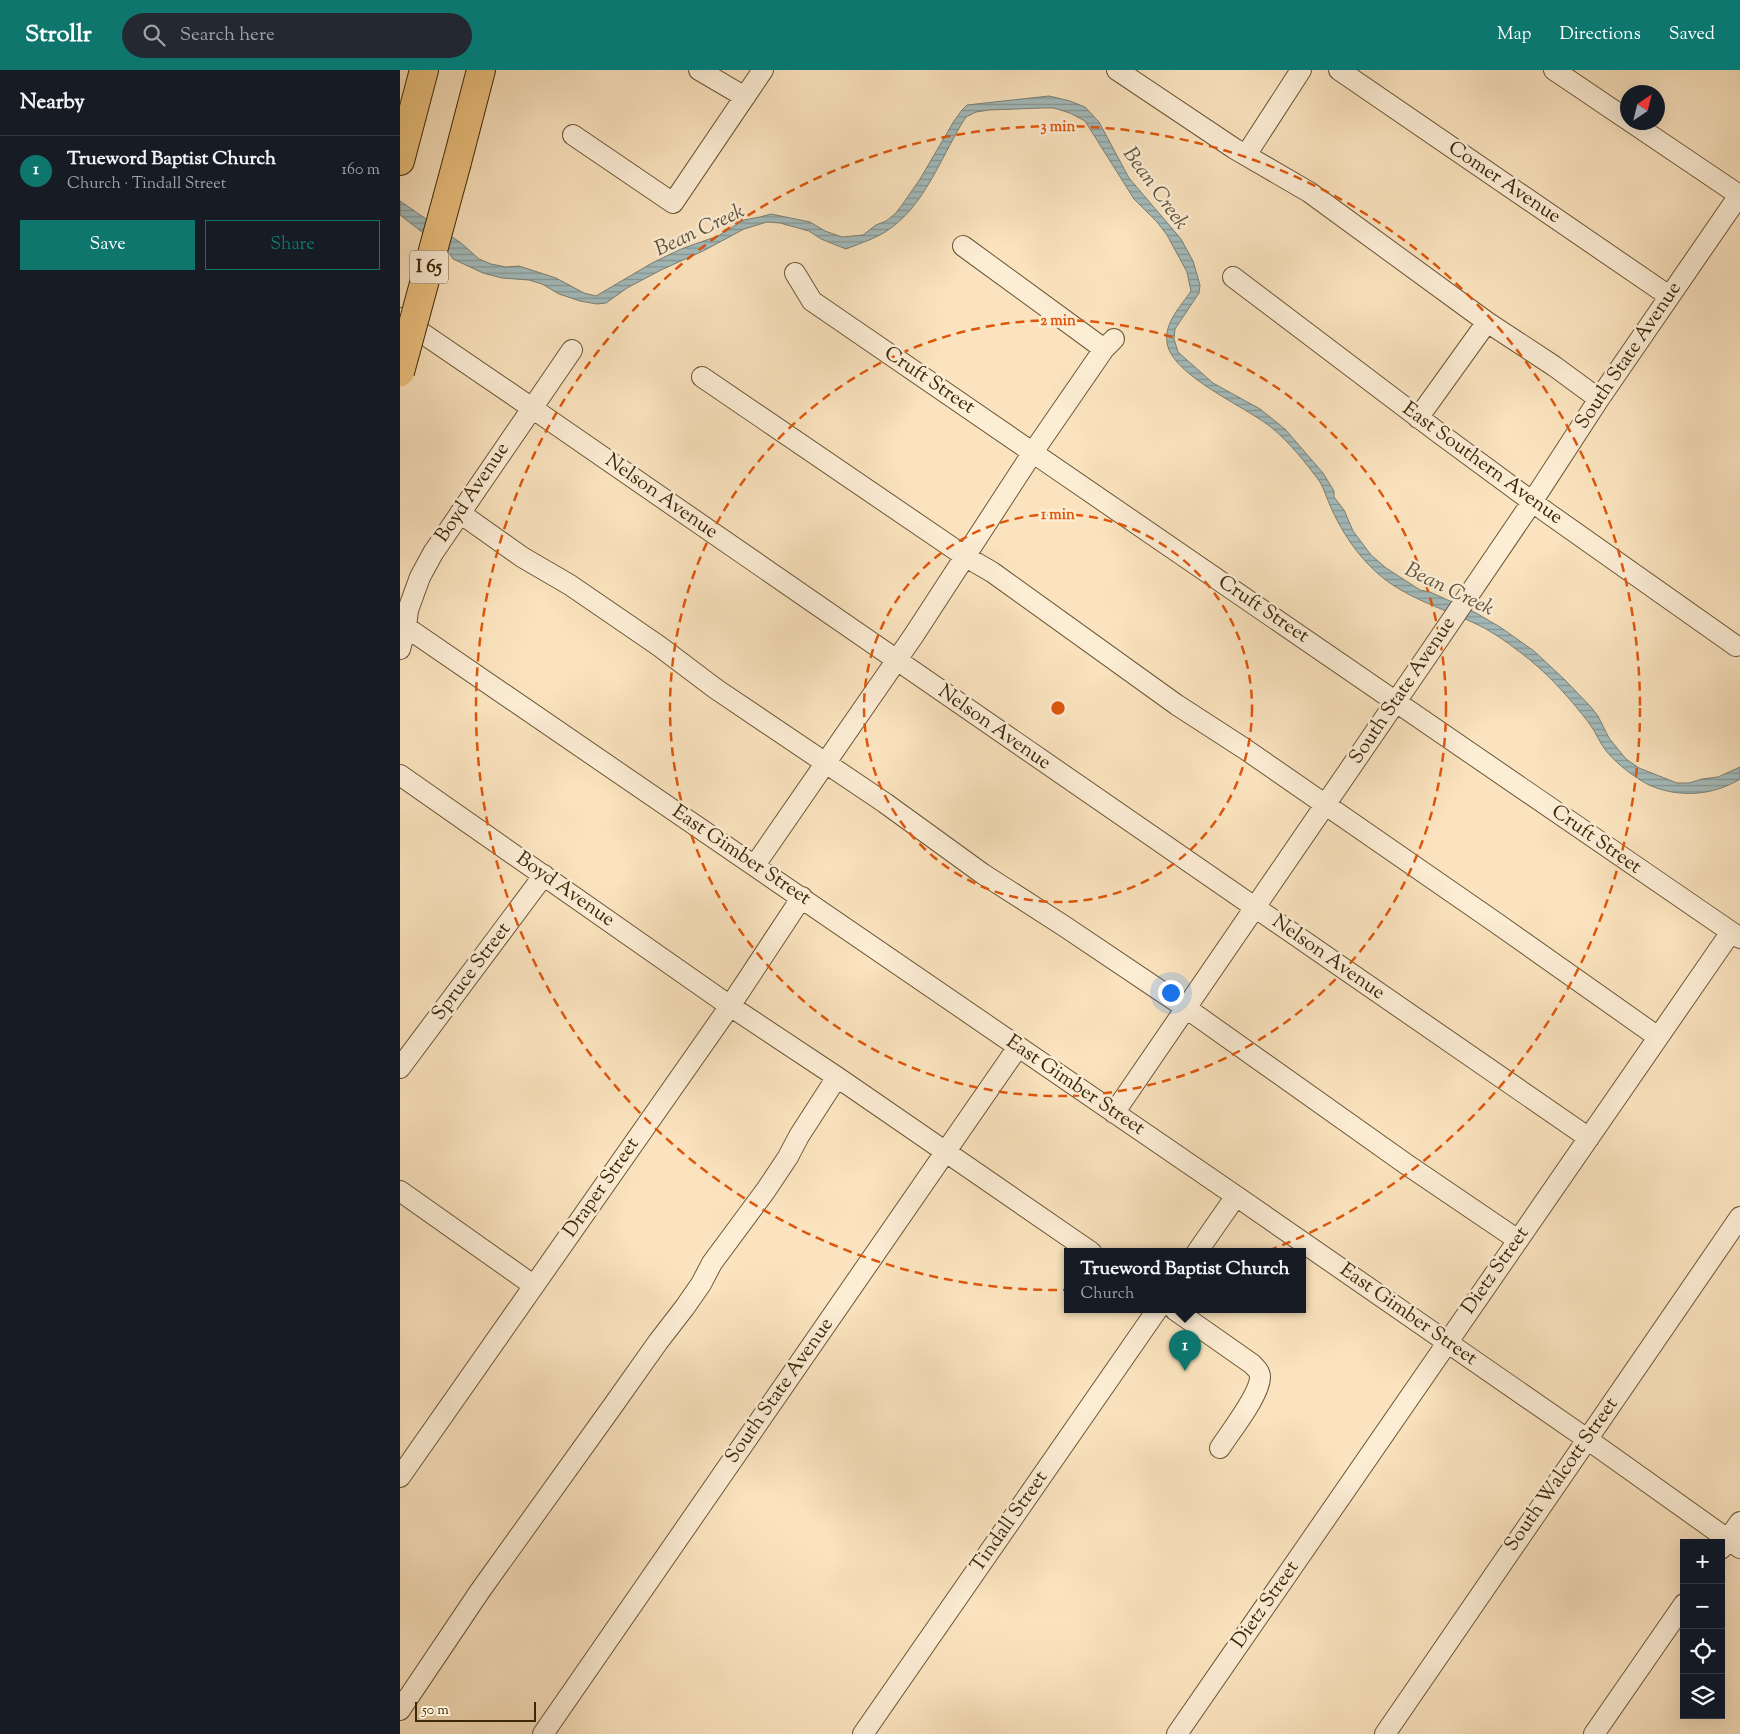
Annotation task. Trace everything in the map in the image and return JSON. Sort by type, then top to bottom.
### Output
[{"type":"highway","points":[[400,161],[424,70]]},
{"type":"highway","name":"I 65","points":[[400,372],[482,70]]},
{"type":"street","points":[[699,70],[745,97]]},
{"type":"street","points":[[573,135],[673,202],[764,70]]},
{"type":"street","points":[[1117,70],[1235,149],[1308,192],[1487,322],[1554,366],[1599,399]]},
{"type":"street","points":[[1246,155],[1301,70]]},
{"type":"street","name":"Comer Avenue","points":[[1340,70],[1670,296]]},
{"type":"street","points":[[1554,70],[1620,115]]},
{"type":"street","points":[[1643,130],[1740,195]]},
{"type":"street","name":"South State Avenue","points":[[1114,1113],[1532,502],[1599,399],[1740,195]]},
{"type":"street","points":[[755,865],[966,557],[1033,452],[1109,344],[963,246]]},
{"type":"street","name":"Cruft Street","points":[[795,273],[812,302],[1735,935]]},
{"type":"street","name":"East Southern Avenue","points":[[1232,277],[1532,502],[1736,646]]},
{"type":"street","name":"Nelson Avenue","points":[[400,318],[1589,1138]]},
{"type":"street","points":[[1418,418],[1487,322]]},
{"type":"street","name":"Boyd Avenue","points":[[400,648],[406,627],[408,610],[420,577],[432,553],[572,350]]},
{"type":"street","points":[[702,377],[966,557],[992,572],[1177,705],[1245,749],[1658,1037]]},
{"type":"street","points":[[460,513],[522,557],[570,585],[716,689],[826,762],[983,874],[1186,1008],[1406,1164],[1518,1240]]},
{"type":"street","name":"East Gimber Street","points":[[406,627],[755,865],[1587,1439],[1730,1546]]},
{"type":"street","name":"Boyd Avenue","points":[[400,775],[730,1006],[837,1077],[1085,1248]]},
{"type":"street","name":"Spruce Street","points":[[400,1068],[544,875]]},
{"type":"street","name":"Draper Street","points":[[400,1477],[730,1006],[802,898]]},
{"type":"street","name":"Dietz Street","points":[[1177,1734],[1658,1037],[1735,935]]},
{"type":"street","name":"South State Avenue","points":[[543,1734],[1018,1047]]},
{"type":"street","points":[[400,1710],[480,1591],[658,1342],[685,1308],[712,1263],[782,1165],[837,1077]]},
{"type":"street","points":[[400,1191],[533,1286]]},
{"type":"street","points":[[1200,1248],[1236,1196]]},
{"type":"street","name":"South Walcott Street","points":[[1385,1734],[1740,1217]]},
{"type":"street","name":"Tindall Street","points":[[863,1734],[1155,1313]]},
{"type":"street","points":[[1179,1313],[1252,1364],[1258,1370],[1260,1376],[1254,1394],[1220,1448]]},
{"type":"street","points":[[1730,1546],[1740,1522]]},
{"type":"street","points":[[1594,1734],[1680,1610]]},
{"type":"water","name":"Bean Creek","points":[[1049,96],[1085,107],[1099,122],[1129,178],[1181,239],[1193,261],[1200,285],[1199,293],[1175,329],[1174,339],[1178,352],[1213,383],[1260,409],[1285,429],[1323,473],[1334,491],[1334,497],[1344,510],[1353,531],[1371,555],[1386,568],[1420,590],[1430,592],[1476,613],[1534,651],[1590,706],[1598,716],[1609,738],[1626,759],[1639,768],[1677,783],[1689,783],[1718,777],[1740,767],[1740,779],[1718,789],[1695,793],[1672,792],[1643,782],[1611,757],[1576,706],[1530,660],[1486,629],[1399,589],[1373,569],[1353,547],[1342,530],[1320,482],[1291,446],[1272,428],[1195,378],[1171,354],[1167,342],[1168,328],[1174,315],[1191,291],[1187,272],[1167,235],[1134,199],[1085,121],[1070,113],[1054,108],[989,110],[976,112],[966,117],[915,205],[891,228],[869,240],[846,249],[821,239],[809,231],[780,223],[767,222],[744,229],[703,251],[661,270],[627,288],[606,303],[597,304],[580,301],[559,294],[542,284],[529,280],[502,278],[483,273],[453,259],[449,253],[400,215],[400,201],[461,243],[479,259],[506,267],[519,266],[556,278],[584,293],[596,296],[652,263],[681,249],[718,236],[744,220],[771,214],[810,222],[825,231],[842,237],[863,235],[895,214],[920,179],[954,121],[967,105]]},
{"type":"place","name":"Trueword Baptist Church","points":[[1185,1371]]}]
